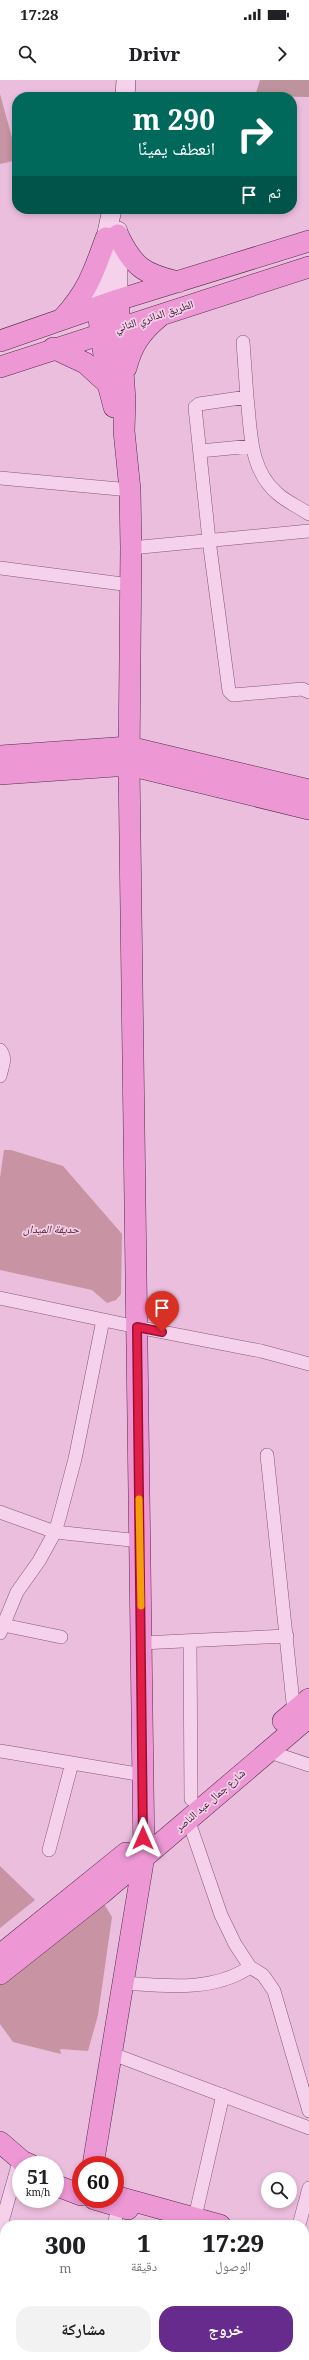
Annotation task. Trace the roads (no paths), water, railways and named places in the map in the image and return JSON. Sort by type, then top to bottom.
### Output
[{"type":"main road","points":[[62,319],[80,300],[112,236],[139,267],[152,276],[178,283]]},
{"type":"main road","points":[[0,341],[118,300],[178,283],[309,241]]},
{"type":"main road","name":"الطريق الدائري الثاني","points":[[0,367],[53,348],[309,267]]},
{"type":"main road","points":[[93,2156],[123,1983],[143,1847],[129,756],[131,548],[130,490],[124,431],[113,404],[115,382],[110,330],[118,300]]},
{"type":"main road","points":[[98,307],[110,330]]},
{"type":"main road","points":[[115,382],[134,342],[145,328],[161,315]]},
{"type":"main road","points":[[53,348],[85,363],[115,382]]},
{"type":"main road","points":[[0,756],[129,756],[309,790]]},
{"type":"main road","points":[[0,774],[129,756],[309,809]]},
{"type":"main road","name":"شارع جمال عبد الناصر","points":[[189,1809],[267,1751],[304,1709]]},
{"type":"main road","name":"شارع جمال عبد الناصر","points":[[0,1974],[101,1894],[143,1847],[304,1709]]},
{"type":"main road","name":"شارع جمال عبد الناصر","points":[[0,1955],[115,1863],[143,1847]]},
{"type":"main road","points":[[101,1894],[121,1898],[134,1913]]},
{"type":"main road","points":[[0,2142],[12,2156]]},
{"type":"main road","points":[[0,2156],[12,2162]]},
{"type":"main road","points":[[124,2207],[184,2220]]},
{"type":"street","points":[[125,92],[126,80]]},
{"type":"street","points":[[112,214],[112,236],[118,300]]},
{"type":"street","points":[[98,307],[116,214]]},
{"type":"street","points":[[243,342],[252,446],[256,464],[268,484],[278,495],[309,514]]},
{"type":"street","points":[[247,397],[199,404],[195,407],[209,540],[229,691],[233,695],[302,689],[309,692]]},
{"type":"street","points":[[200,451],[252,446]]},
{"type":"street","points":[[0,478],[130,490]]},
{"type":"street","points":[[131,548],[309,531]]},
{"type":"street","points":[[0,568],[130,585]]},
{"type":"street","points":[[0,1050],[3,1053],[4,1061],[0,1076]]},
{"type":"street","points":[[0,1298],[261,1351],[309,1364]]},
{"type":"street","points":[[61,1637],[1,1629],[17,1592],[39,1561],[55,1532],[75,1459],[103,1320]]},
{"type":"street","points":[[267,1456],[287,1636],[304,1709]]},
{"type":"street","points":[[0,1512],[55,1532],[140,1541]]},
{"type":"street","points":[[141,1643],[287,1636]]},
{"type":"street","points":[[190,1641],[189,1809],[221,1915],[235,1944],[250,1967],[263,1975],[274,1991],[309,2111]]},
{"type":"street","points":[[0,1750],[143,1775]]},
{"type":"street","points":[[267,1751],[309,1765]]},
{"type":"street","points":[[49,1850],[72,1763]]},
{"type":"street","points":[[123,1983],[177,1986],[209,1983],[226,1980],[250,1967]]},
{"type":"street","points":[[110,2053],[309,2128]]},
{"type":"street","points":[[189,2220],[223,2095]]},
{"type":"street","points":[[299,2220],[309,2188]]},
{"type":"street","points":[[3,2220],[12,2195]]},
{"type":"street","points":[[0,2344],[0,2352]]},
{"type":"park label","name":"حديقة الميدان","points":[[51,1229]]}]
